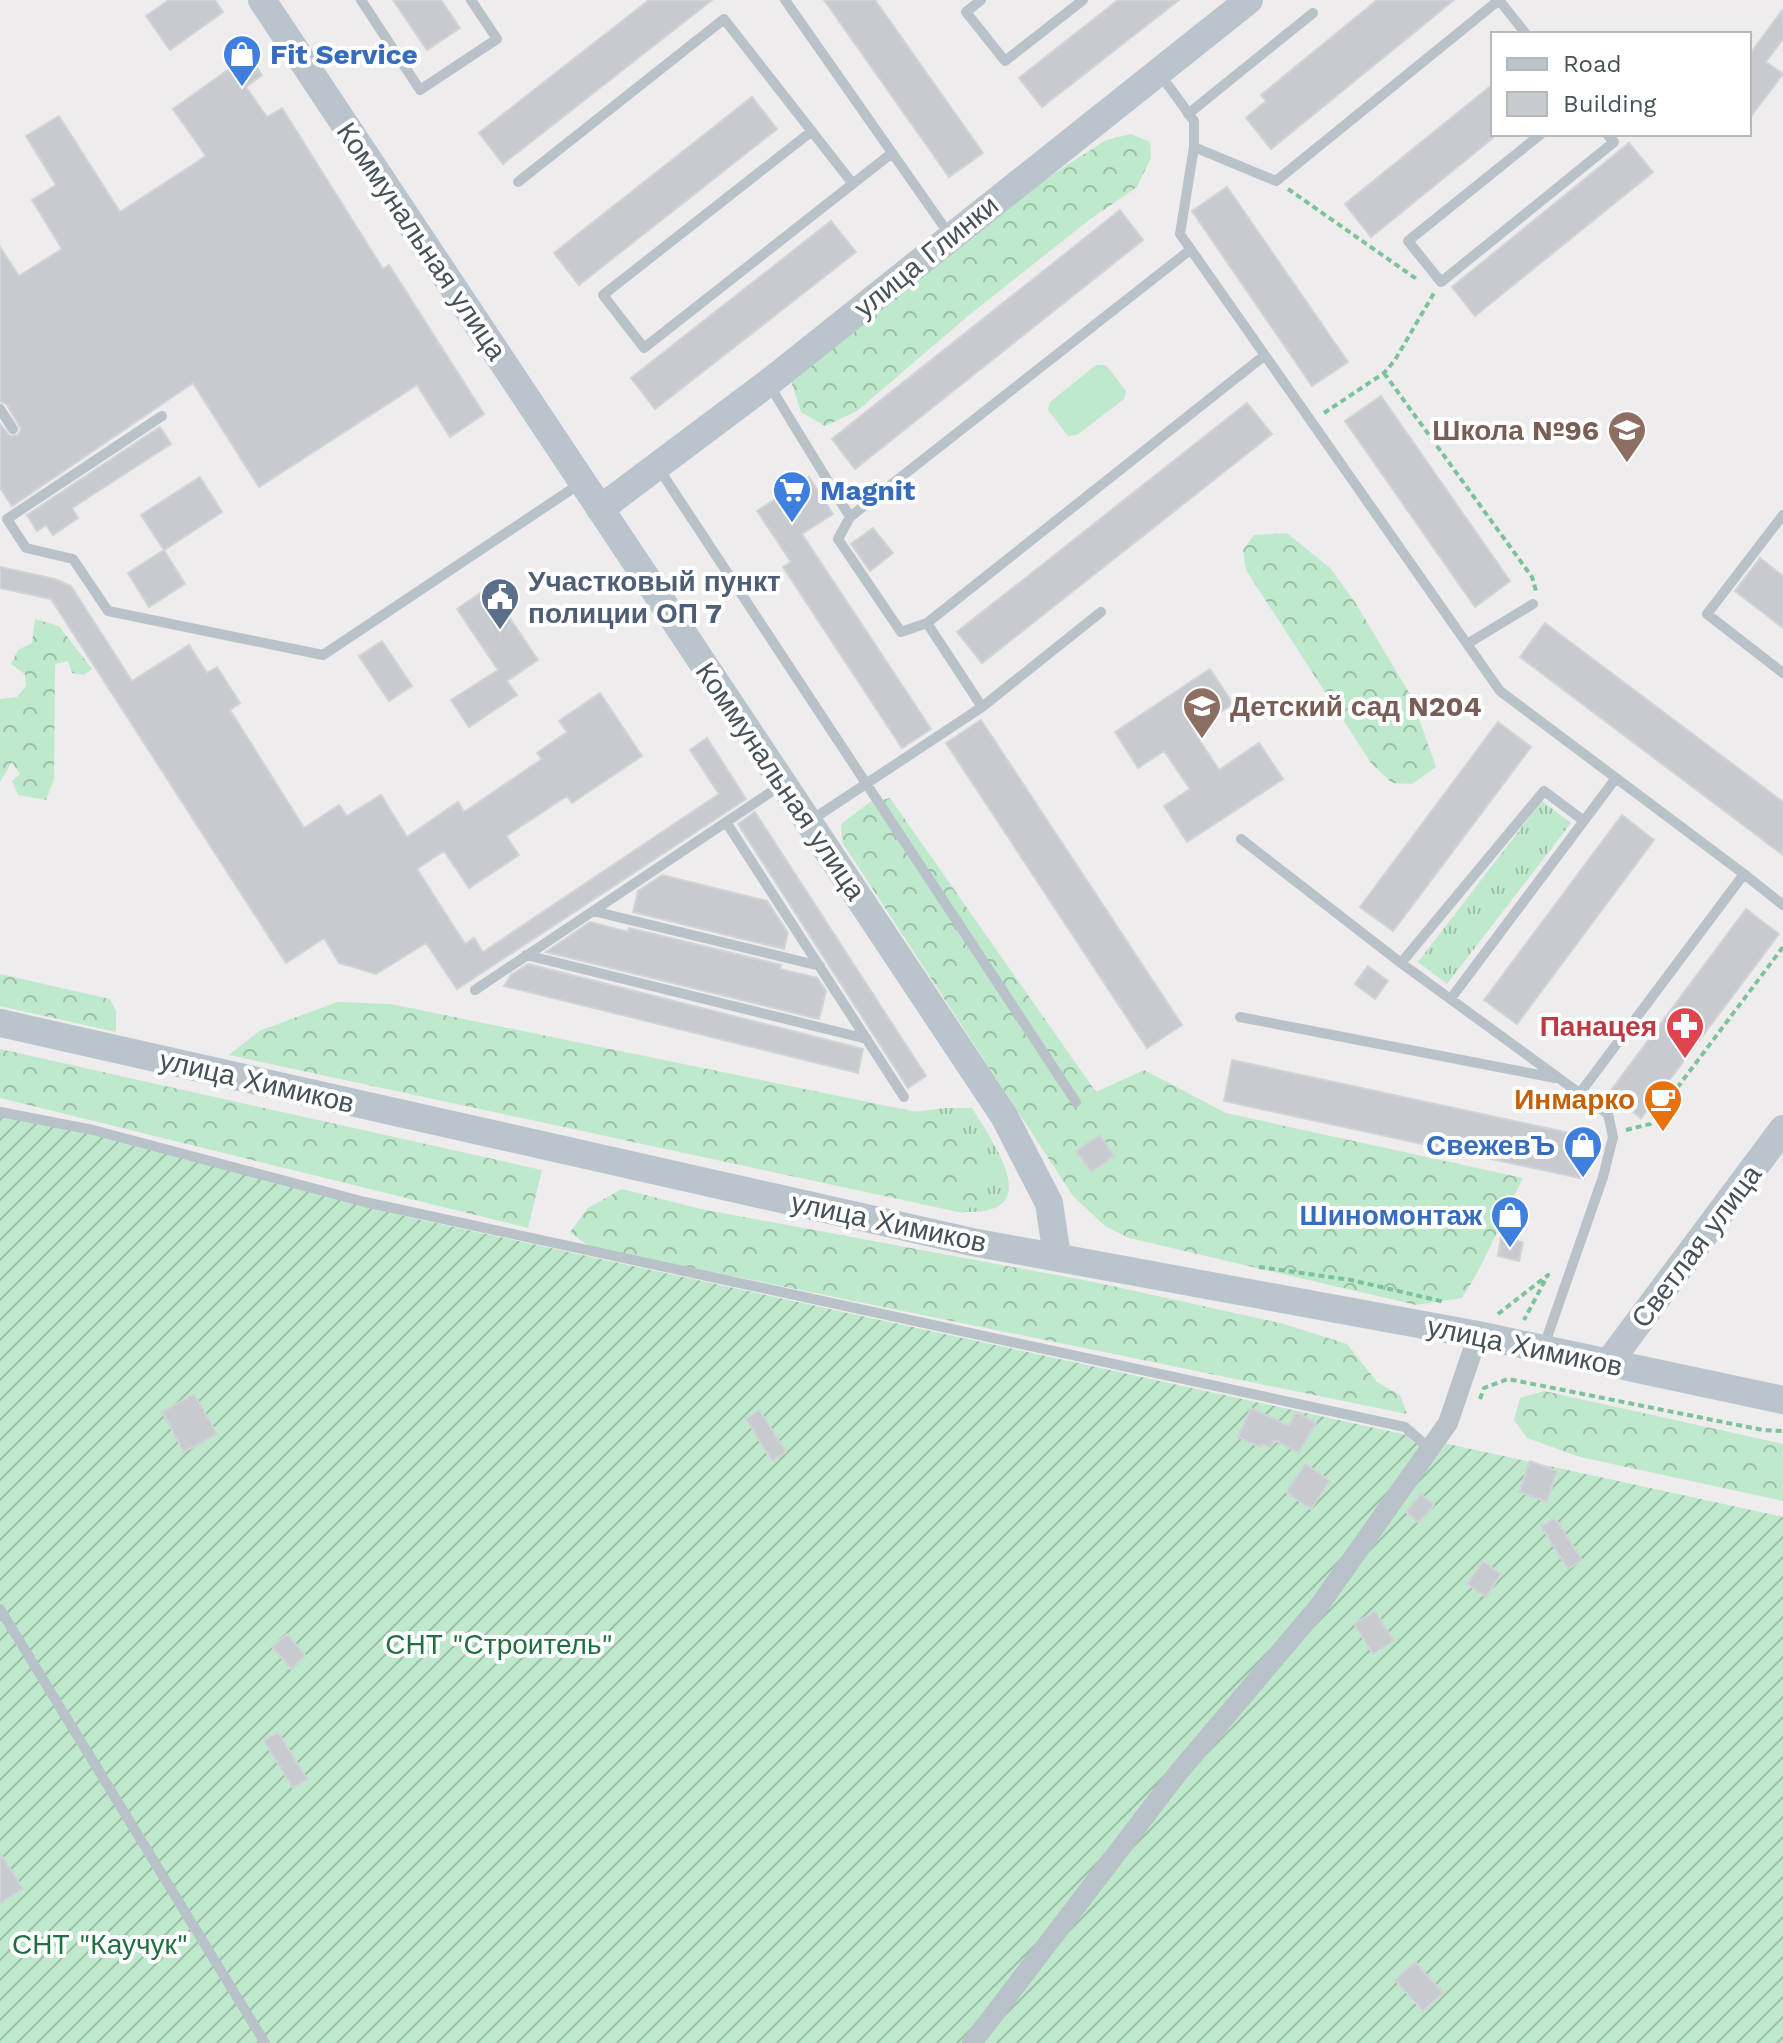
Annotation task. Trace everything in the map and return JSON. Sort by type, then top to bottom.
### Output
[{"type":"street","name":"Коммунальная улица","points":[[262,0],[1004,1116],[1049,1203],[1057,1256]]},
{"type":"street","name":"улица Глинки","points":[[600,509],[768,383],[950,235],[1249,0]]},
{"type":"street","name":"улица Химиков","points":[[0,1023],[972,1242],[1478,1335],[1548,1336],[1609,1362],[1783,1400]]},
{"type":"street","name":"Светлая улица","points":[[1609,1362],[1783,1129]]},
{"type":"street","points":[[972,2043],[1178,1773],[1319,1606],[1448,1423],[1478,1335]]},
{"type":"lane","points":[[361,0],[420,90],[497,39],[471,0]]},
{"type":"lane","points":[[785,0],[950,235]]},
{"type":"lane","points":[[981,0],[966,12],[1005,61],[1083,0]]},
{"type":"lane","points":[[1194,147],[1276,181],[1499,0],[1524,32]]},
{"type":"lane","points":[[1188,114],[1313,13]]},
{"type":"lane","points":[[518,182],[724,19],[853,184]]},
{"type":"lane","points":[[1159,72],[1194,121],[1194,147],[1180,234],[1500,691],[1783,905]]},
{"type":"lane","points":[[812,131],[603,295],[644,348],[892,153]]},
{"type":"lane","points":[[1539,136],[1408,241],[1441,282],[1614,142],[1609,136]]},
{"type":"lane","points":[[1190,250],[850,517],[838,539],[901,632],[927,623],[1265,355]]},
{"type":"lane","points":[[768,383],[850,517]]},
{"type":"lane","points":[[0,409],[13,429]]},
{"type":"lane","points":[[162,416],[7,519],[26,548],[73,559],[108,611],[323,655],[582,482]]},
{"type":"lane","points":[[657,467],[1076,1102]]},
{"type":"lane","points":[[1783,515],[1707,614],[1783,673]]},
{"type":"lane","points":[[1467,644],[1533,604]]},
{"type":"lane","points":[[809,822],[982,707],[1101,612]]},
{"type":"lane","points":[[927,623],[982,707]]},
{"type":"lane","points":[[1452,997],[1616,778]]},
{"type":"lane","points":[[475,990],[783,784]]},
{"type":"lane","points":[[1401,963],[1544,791],[1584,821]]},
{"type":"lane","points":[[726,822],[904,1097]]},
{"type":"lane","points":[[1241,839],[1401,963],[1452,997],[1608,1114],[1612,1132],[1603,1177],[1548,1336]]},
{"type":"lane","points":[[1580,1093],[1744,874]]},
{"type":"lane","points":[[593,911],[820,966]]},
{"type":"lane","points":[[526,955],[867,1039]]},
{"type":"lane","points":[[1240,1017],[1561,1079]]},
{"type":"lane","points":[[0,1112],[93,1130],[365,1202],[1405,1427],[1430,1449]]},
{"type":"lane","points":[[0,1609],[265,2043]]},
{"type":"path","points":[[1276,181],[1434,293]]},
{"type":"path","points":[[1312,421],[1384,373],[1395,360],[1441,282]]},
{"type":"path","points":[[1384,373],[1532,577],[1538,597],[1533,604]]},
{"type":"path","points":[[1612,1132],[1650,1124],[1783,947]]},
{"type":"path","points":[[1259,1267],[1351,1280],[1453,1304]]},
{"type":"path","points":[[1508,1317],[1496,1314],[1548,1275],[1522,1320],[1548,1336]]},
{"type":"path","points":[[1475,1411],[1484,1388],[1508,1379],[1763,1430],[1783,1431]]},
{"type":"green space","points":[[1131,134],[1150,142],[1151,158],[1137,187],[1089,220],[968,316],[857,411],[825,426],[801,412],[790,378],[1049,177],[1106,140]]},
{"type":"green space","points":[[1096,365],[1106,365],[1126,391],[1124,399],[1077,435],[1068,436],[1048,410],[1050,402]]},
{"type":"green space","points":[[1287,533],[1330,568],[1355,602],[1411,696],[1436,767],[1412,784],[1392,783],[1371,763],[1246,570],[1243,550],[1254,535]]},
{"type":"green space","points":[[35,619],[59,626],[92,669],[84,675],[72,673],[68,661],[55,664],[54,779],[46,800],[18,795],[12,781],[20,774],[12,762],[0,782],[0,699],[17,697],[26,686],[25,674],[11,664],[18,650],[32,643]]},
{"type":"green space","points":[[890,798],[1096,1092],[1144,1070],[1226,1113],[1523,1178],[1462,1298],[1416,1305],[1129,1238],[1105,1226],[1073,1196],[842,842],[841,824],[870,802]]},
{"type":"green space","points":[[1542,801],[1571,823],[1447,984],[1418,962]]},
{"type":"green space","points":[[0,974],[110,999],[116,1011],[116,1032],[0,1006]]},
{"type":"green space","points":[[337,1002],[391,1004],[946,1118],[978,1164],[981,1199],[963,1213],[229,1055],[259,1031]]},
{"type":"green space","points":[[0,1049],[542,1170],[528,1228],[0,1098]]},
{"type":"green space","name":"СНТ \"Строитель\"","points":[[0,1108],[413,1218],[1783,1517],[1783,2043],[0,2043]]},
{"type":"green space","points":[[972,1108],[994,1144],[1008,1179],[1008,1194],[1000,1205],[982,1211],[953,1211],[906,1113]]},
{"type":"green space","points":[[622,1189],[701,1209],[1094,1282],[1284,1324],[1347,1344],[1377,1382],[1400,1395],[1407,1414],[590,1247],[570,1232],[588,1208]]},
{"type":"green space","points":[[1544,1391],[1783,1444],[1783,1501],[1580,1457],[1527,1438],[1514,1420],[1520,1398]]},
{"type":"building","points":[[169,0],[215,0],[223,12],[170,50],[146,16]]},
{"type":"building","points":[[393,0],[441,0],[460,28],[427,50]]},
{"type":"building","points":[[649,0],[712,0],[503,164],[479,133]]},
{"type":"building","points":[[824,0],[875,0],[983,153],[949,177]]},
{"type":"building","points":[[1118,0],[1179,0],[1042,107],[1019,78]]},
{"type":"building","points":[[1377,0],[1454,0],[1271,149],[1246,118],[1266,101],[1261,95]]},
{"type":"building","points":[[1783,9],[1783,39],[1766,62],[1783,74],[1751,116],[1751,50]]},
{"type":"building","points":[[245,49],[262,75],[246,87],[267,117],[282,108],[383,269],[389,265],[484,414],[450,437],[417,385],[259,487],[193,383],[12,506],[0,488],[0,424],[10,436],[18,435],[21,429],[7,405],[0,401],[0,247],[19,276],[62,249],[32,200],[56,185],[26,136],[59,116],[120,212],[206,156],[173,109],[232,67],[228,61]]},
{"type":"building","points":[[1491,86],[1493,138],[1371,237],[1345,204]]},
{"type":"building","points":[[752,97],[777,129],[579,285],[554,253]]},
{"type":"building","points":[[1629,143],[1653,172],[1475,316],[1452,287]]},
{"type":"building","points":[[1227,187],[1348,362],[1312,386],[1192,211]]},
{"type":"building","points":[[1120,210],[1143,240],[855,469],[832,439]]},
{"type":"building","points":[[831,221],[856,252],[655,409],[631,378]]},
{"type":"building","points":[[1381,396],[1510,581],[1475,607],[1345,421]]},
{"type":"building","points":[[1247,403],[1272,434],[982,663],[957,632]]},
{"type":"building","points":[[160,427],[171,444],[72,508],[78,518],[53,535],[46,525],[37,531],[27,515]]},
{"type":"building","points":[[200,477],[222,512],[164,550],[141,515]]},
{"type":"building","points":[[809,477],[833,514],[802,534],[931,729],[902,748],[783,567],[791,562],[757,511]]},
{"type":"building","points":[[873,528],[893,553],[870,571],[851,544]]},
{"type":"building","points":[[164,550],[185,584],[149,607],[128,573]]},
{"type":"building","points":[[1760,558],[1783,576],[1783,628],[1735,591]]},
{"type":"building","points":[[0,567],[55,579],[71,586],[132,681],[189,645],[207,673],[217,667],[240,703],[230,710],[304,828],[339,805],[347,816],[381,795],[407,837],[458,802],[464,812],[542,759],[537,753],[567,732],[559,721],[600,693],[642,756],[572,803],[567,796],[506,836],[519,855],[469,888],[444,851],[417,869],[465,944],[474,938],[483,952],[719,794],[690,750],[707,738],[746,799],[457,989],[426,943],[376,974],[339,963],[324,938],[286,963],[51,599],[0,588]]},
{"type":"building","points":[[482,592],[487,601],[495,596],[538,660],[507,681],[517,695],[469,727],[451,700],[498,670],[457,609]]},
{"type":"building","points":[[1545,623],[1783,802],[1783,855],[1520,657]]},
{"type":"building","points":[[382,641],[412,686],[389,701],[359,656]]},
{"type":"building","points":[[1210,669],[1233,704],[1193,730],[1219,770],[1259,743],[1283,779],[1187,842],[1164,806],[1190,789],[1164,751],[1138,768],[1115,732]]},
{"type":"building","points":[[981,720],[1182,1025],[1147,1048],[946,743]]},
{"type":"building","points":[[1498,722],[1531,747],[1393,931],[1360,907]]},
{"type":"building","points":[[755,812],[926,1076],[908,1088],[738,824]]},
{"type":"building","points":[[1622,815],[1654,840],[1517,1024],[1484,1000]]},
{"type":"building","points":[[662,875],[767,901],[788,933],[784,949],[633,912],[638,891]]},
{"type":"building","points":[[1746,909],[1779,934],[1641,1118],[1609,1093]]},
{"type":"building","points":[[590,922],[628,932],[629,928],[781,965],[780,969],[817,978],[826,991],[819,1019],[546,952]]},
{"type":"building","points":[[528,964],[863,1049],[858,1073],[504,986],[511,975]]},
{"type":"building","points":[[1368,966],[1388,981],[1375,999],[1355,984]]},
{"type":"building","points":[[1232,1060],[1593,1138],[1584,1179],[1224,1101]]},
{"type":"building","points":[[1100,1135],[1114,1156],[1091,1172],[1076,1151]]},
{"type":"building","name":"Шиномонтаж","points":[[1501,1237],[1523,1242],[1519,1261],[1498,1256]]},
{"type":"building","points":[[194,1394],[217,1434],[184,1452],[162,1412]]},
{"type":"building","points":[[1251,1408],[1289,1426],[1296,1412],[1316,1423],[1299,1453],[1274,1440],[1270,1448],[1262,1444],[1260,1447],[1238,1437]]},
{"type":"building","points":[[759,1410],[786,1452],[772,1461],[746,1419]]},
{"type":"building","points":[[1530,1461],[1557,1471],[1547,1502],[1519,1492]]},
{"type":"building","points":[[1306,1464],[1330,1481],[1311,1509],[1286,1492]]},
{"type":"building","points":[[1421,1494],[1434,1505],[1419,1523],[1406,1512]]},
{"type":"building","points":[[1555,1518],[1582,1560],[1568,1569],[1541,1526]]},
{"type":"building","points":[[1483,1561],[1501,1574],[1486,1597],[1467,1584]]},
{"type":"building","points":[[1375,1611],[1394,1641],[1373,1654],[1354,1624]]},
{"type":"building","points":[[287,1634],[305,1655],[291,1669],[272,1647]]},
{"type":"building","points":[[278,1732],[307,1779],[293,1788],[264,1741]]},
{"type":"building","points":[[0,1853],[23,1889],[0,1903]]},
{"type":"building","points":[[1415,1962],[1443,1993],[1423,2011],[1395,1980]]},
{"type":"place","name":"Fit Service","points":[[242,88]]},
{"type":"place","name":"Школа №96","points":[[1627,464]]},
{"type":"place","name":"Magnit","points":[[792,524]]},
{"type":"place","name":"Участковый пункт полиции ОП 7","points":[[500,631]]},
{"type":"place","name":"Детский сад N204","points":[[1202,740]]},
{"type":"place","name":"Панацея","points":[[1685,1060]]},
{"type":"place","name":"Инмарко","points":[[1663,1133]]},
{"type":"place","name":"СвежевЪ","points":[[1583,1179]]},
{"type":"place","name":"Шиномонтаж","points":[[1510,1249]]},
{"type":"park label","name":"СНТ \"Каучук\"","points":[[100,1944]]}]
